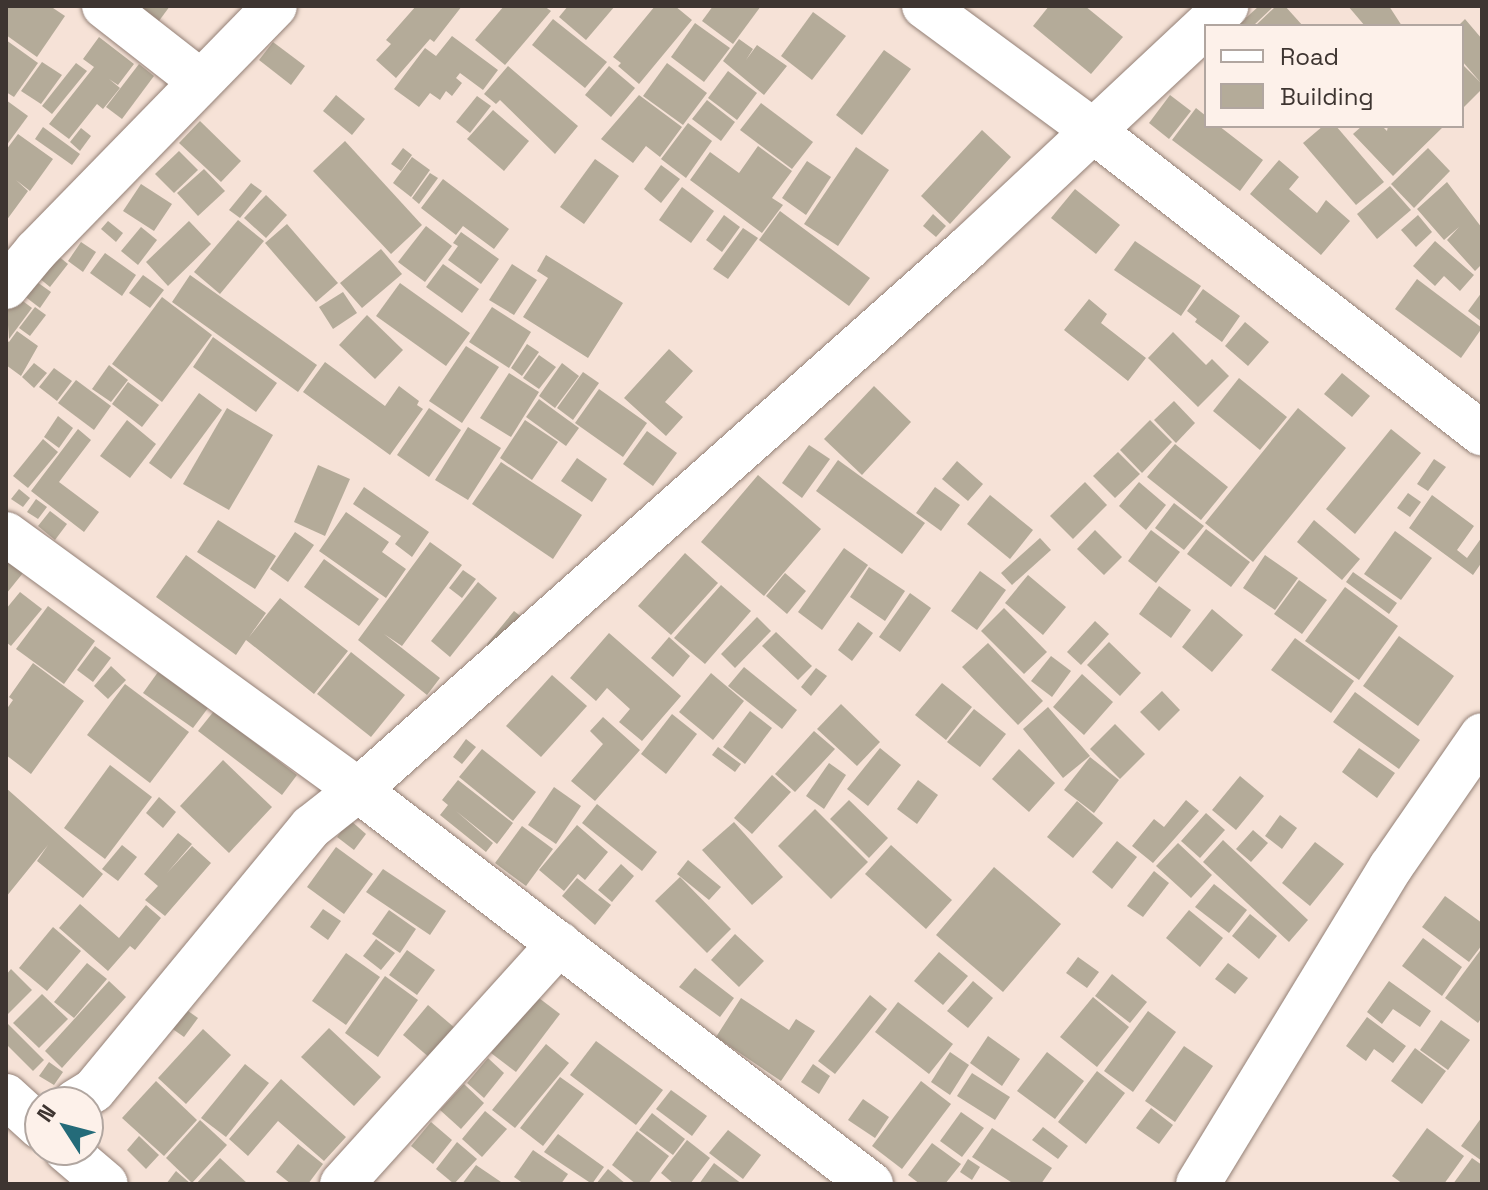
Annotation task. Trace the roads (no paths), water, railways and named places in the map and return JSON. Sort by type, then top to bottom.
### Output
[{"type":"street","points":[[104,6],[200,81]]},
{"type":"street","points":[[6,287],[36,251],[275,6]]},
{"type":"street","points":[[924,6],[1092,130],[1482,434]]},
{"type":"street","points":[[1207,24],[1227,6]]},
{"type":"street","points":[[97,1086],[311,827],[358,790],[968,248],[1204,27]]},
{"type":"street","points":[[6,534],[358,790],[871,1184]]},
{"type":"street","points":[[1198,1184],[1391,867],[1482,735]]},
{"type":"street","points":[[342,1184],[559,944]]},
{"type":"street","points":[[83,1166],[106,1184]]}]
